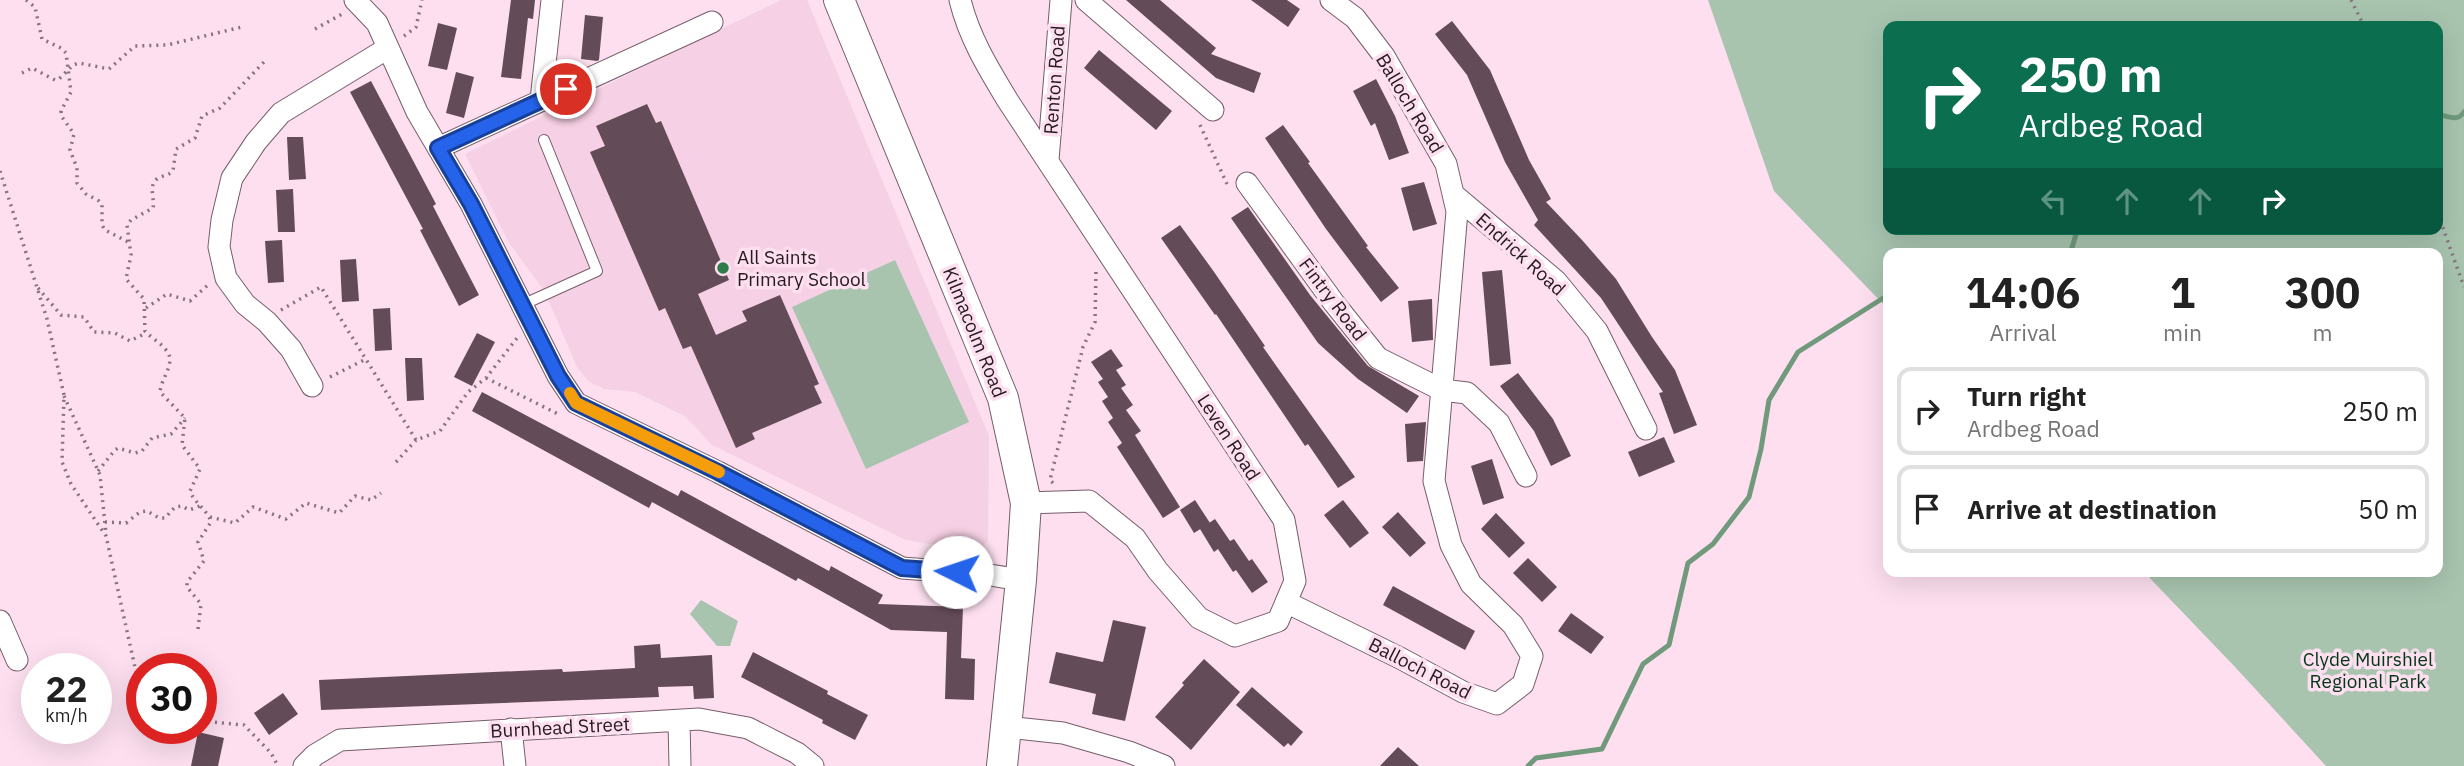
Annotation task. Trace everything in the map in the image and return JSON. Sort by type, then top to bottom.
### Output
[{"type":"main road","name":"Kilmacolm Road","points":[[839,0],[1003,398],[1026,503],[1002,766]]},
{"type":"street","points":[[541,100],[552,0]]},
{"type":"street","name":"Leven Road","points":[[960,0],[982,57],[1284,520],[1295,581],[1286,602]]},
{"type":"street","name":"Renton Road","points":[[1048,160],[1061,0]]},
{"type":"street","points":[[1086,0],[1213,110]]},
{"type":"street","name":"Balloch Road","points":[[1286,602],[1463,692],[1497,704],[1522,684],[1532,656],[1513,625],[1471,584],[1451,545],[1434,481],[1457,211],[1446,164],[1384,56],[1355,18],[1331,0]]},
{"type":"street","points":[[358,2],[377,23],[417,112],[471,204],[558,376],[575,401],[902,568],[984,574],[1021,580]]},
{"type":"street","points":[[438,148],[712,22]]},
{"type":"street","points":[[313,386],[291,349],[265,320],[245,304],[226,278],[219,247],[232,178],[256,142],[281,113],[388,48]]},
{"type":"street","name":"Fintry Road","points":[[1247,183],[1334,303],[1378,358],[1442,390]]},
{"type":"street","name":"Endrick Road","points":[[1453,194],[1556,281],[1597,331],[1646,429]]},
{"type":"street","points":[[1442,390],[1468,393],[1499,423],[1526,476]]},
{"type":"street","points":[[1026,503],[1089,501],[1135,538],[1157,571],[1199,618],[1235,636],[1278,621],[1286,602]]},
{"type":"street","points":[[0,621],[17,660]]},
{"type":"street","name":"Burnhead Street","points":[[304,766],[315,755],[340,740],[699,719],[748,728],[797,753],[813,766]]},
{"type":"street","points":[[679,721],[680,766]]},
{"type":"street","points":[[1006,727],[1063,733],[1129,752],[1164,766]]},
{"type":"street","points":[[511,729],[515,766]]},
{"type":"lane","points":[[522,305],[597,271],[544,140]]},
{"type":"path","points":[[26,0],[35,7],[43,39],[64,50],[71,92],[61,111],[74,134],[70,150],[77,167],[77,183],[86,194],[102,205],[102,225],[105,230],[130,243]]},
{"type":"path","points":[[388,48],[416,27],[422,0]]},
{"type":"path","points":[[2351,0],[2362,21]]},
{"type":"path","points":[[315,29],[358,2]]},
{"type":"path","points":[[22,73],[32,68],[55,80],[79,63],[109,69],[135,46],[167,45],[242,27]]},
{"type":"path","points":[[185,418],[160,392],[170,356],[167,350],[146,333],[143,324],[144,299],[126,279],[131,255],[127,225],[153,208],[152,188],[158,179],[173,171],[176,149],[195,138],[202,116],[220,108],[264,62]]},
{"type":"path","points":[[1213,110],[1200,124],[1227,184],[1247,183]]},
{"type":"path","points":[[0,171],[47,319],[64,395],[98,471],[106,536],[132,653]]},
{"type":"path","points":[[2443,228],[2464,287]]},
{"type":"path","points":[[1071,502],[1050,480],[1083,347],[1095,322],[1096,272],[1105,247]]},
{"type":"path","points":[[145,308],[169,294],[190,301],[214,282],[239,296]]},
{"type":"path","points":[[37,287],[61,314],[80,315],[94,332],[112,332],[130,341],[146,333]]},
{"type":"path","points":[[265,320],[321,287],[416,440]]},
{"type":"path","points":[[396,462],[416,440],[440,430],[468,392],[486,378],[514,339],[535,330]]},
{"type":"path","points":[[313,386],[366,359]]},
{"type":"path","points":[[486,378],[560,415],[575,401]]},
{"type":"path","points":[[64,395],[62,462],[71,484],[106,536]]},
{"type":"path","points":[[98,471],[118,448],[135,453],[142,451],[152,438],[170,434],[185,418]]},
{"type":"path","points":[[185,418],[181,445],[200,469],[190,491],[210,517],[210,528],[198,542],[204,561],[187,582],[187,587],[201,604],[198,629]]},
{"type":"path","points":[[210,517],[235,523],[253,507],[286,519],[306,503],[339,513],[355,496],[371,500],[381,493]]},
{"type":"path","points":[[105,522],[127,523],[140,512],[147,511],[159,518],[165,518],[175,507],[182,506],[189,510],[198,509],[201,505]]},
{"type":"path","points":[[217,722],[244,725],[271,753],[278,766]]},
{"type":"shaded area","name":"All Saints Primary School","points":[[781,0],[807,0],[989,436],[988,541],[977,552],[906,540],[712,445],[685,416],[635,392],[604,389],[588,381],[577,367],[545,292],[509,243],[465,154]]},
{"type":"green space","name":"Clyde Muirshiel Regional Park","points":[[1708,0],[2464,0],[2464,766],[2326,766],[2149,577],[2443,577],[2443,248],[1883,248],[1883,304],[1774,191]]},
{"type":"green space","points":[[895,260],[969,422],[866,469],[792,307]]},
{"type":"green space","points":[[701,600],[738,621],[730,646],[717,646],[690,614]]},
{"type":"building","points":[[511,0],[535,0],[533,19],[528,18],[521,79],[501,77]]},
{"type":"building","points":[[1126,0],[1160,0],[1216,48],[1211,54],[1261,73],[1254,93],[1216,78]]},
{"type":"building","points":[[1251,0],[1287,0],[1300,9],[1288,27]]},
{"type":"building","points":[[585,15],[603,17],[597,61],[581,59]]},
{"type":"building","points":[[1452,21],[1490,70],[1529,160],[1551,199],[1546,202],[1616,279],[1675,370],[1697,425],[1674,434],[1659,393],[1663,392],[1601,298],[1534,225],[1538,220],[1505,162],[1467,75],[1435,34]]},
{"type":"building","points":[[438,23],[457,28],[447,70],[428,66]]},
{"type":"building","points":[[1099,50],[1172,111],[1156,130],[1084,68]]},
{"type":"building","points":[[456,72],[474,77],[464,118],[446,113]]},
{"type":"building","points":[[1376,79],[1395,116],[1409,153],[1389,160],[1375,123],[1371,126],[1353,91]]},
{"type":"building","points":[[371,81],[436,204],[433,206],[479,295],[459,306],[420,230],[423,229],[350,92]]},
{"type":"building","points":[[647,104],[656,123],[661,121],[729,280],[698,294],[716,335],[747,321],[742,311],[780,295],[819,384],[814,386],[822,403],[752,433],[755,439],[736,448],[691,346],[683,349],[665,308],[659,311],[590,152],[605,146],[596,126]]},
{"type":"building","points":[[1283,125],[1368,246],[1366,247],[1399,288],[1381,302],[1326,229],[1265,138]]},
{"type":"building","points":[[287,137],[303,137],[306,179],[289,180]]},
{"type":"building","points":[[1424,182],[1437,224],[1413,231],[1401,188]]},
{"type":"building","points":[[293,189],[295,232],[278,232],[276,190]]},
{"type":"building","points":[[1248,207],[1310,295],[1368,366],[1419,396],[1407,413],[1358,379],[1318,343],[1231,218]]},
{"type":"building","points":[[1180,225],[1355,477],[1338,488],[1308,444],[1305,446],[1161,238]]},
{"type":"building","points":[[282,240],[284,282],[268,283],[265,241]]},
{"type":"building","points":[[356,259],[359,301],[342,302],[340,260]]},
{"type":"building","points":[[1502,270],[1511,364],[1490,366],[1482,272]]},
{"type":"building","points":[[1432,299],[1433,340],[1412,342],[1408,301]]},
{"type":"building","points":[[390,308],[392,350],[375,351],[373,309]]},
{"type":"building","points":[[477,333],[495,342],[472,386],[454,377]]},
{"type":"building","points":[[1111,349],[1123,366],[1116,370],[1126,385],[1121,388],[1133,405],[1126,410],[1141,431],[1135,435],[1180,507],[1163,518],[1117,447],[1122,443],[1108,422],[1113,418],[1102,401],[1108,397],[1098,382],[1103,379],[1091,362]]},
{"type":"building","points":[[405,358],[422,358],[424,400],[407,401]]},
{"type":"building","points":[[1518,373],[1553,419],[1571,456],[1551,466],[1534,431],[1500,386]]},
{"type":"building","points":[[482,392],[678,496],[681,490],[829,571],[831,566],[883,595],[878,604],[963,607],[961,658],[975,659],[974,700],[945,699],[947,632],[891,630],[652,502],[649,508],[472,411]]},
{"type":"building","points":[[1426,422],[1423,461],[1407,462],[1405,424]]},
{"type":"building","points":[[1664,437],[1675,462],[1639,477],[1628,452]]},
{"type":"building","points":[[1492,459],[1504,498],[1483,505],[1471,466]]},
{"type":"building","points":[[1195,500],[1210,523],[1194,533],[1180,510]]},
{"type":"building","points":[[1343,500],[1369,533],[1350,548],[1324,515]]},
{"type":"building","points":[[1398,512],[1426,543],[1410,557],[1382,527]]},
{"type":"building","points":[[1496,513],[1525,543],[1509,558],[1481,529]]},
{"type":"building","points":[[1215,519],[1230,541],[1234,539],[1268,582],[1252,593],[1236,570],[1233,572],[1218,549],[1214,552],[1200,529]]},
{"type":"building","points":[[1528,558],[1557,587],[1542,602],[1513,573]]},
{"type":"building","points":[[1393,586],[1475,631],[1465,650],[1383,605]]},
{"type":"building","points":[[1571,613],[1604,637],[1591,654],[1558,631]]},
{"type":"building","points":[[1113,620],[1146,627],[1125,721],[1092,714],[1096,694],[1049,683],[1056,652],[1103,662]]},
{"type":"building","points":[[660,644],[661,658],[712,655],[714,698],[694,699],[693,686],[658,687],[659,697],[321,710],[319,680],[635,668],[634,646]]},
{"type":"building","points":[[753,652],[868,715],[855,740],[741,677]]},
{"type":"building","points":[[1204,659],[1240,692],[1191,750],[1155,717]]},
{"type":"building","points":[[1252,687],[1303,732],[1291,746],[1288,743],[1284,747],[1236,705]]},
{"type":"building","points":[[283,693],[298,714],[269,735],[254,713]]},
{"type":"building","points":[[217,736],[224,738],[218,766],[191,766],[196,744],[217,744]]},
{"type":"building","points":[[1398,747],[1419,766],[1380,766]]},
{"type":"waterway","points":[[2443,116],[2455,118],[2464,112]]},
{"type":"waterway","points":[[2072,248],[2076,235]]},
{"type":"waterway","points":[[1528,766],[1536,758],[1602,749],[1643,664],[1669,645],[1688,563],[1713,544],[1749,497],[1769,400],[1798,352],[1883,298]]},
{"type":"slow traffic","points":[[570,393],[576,403],[719,472]]},
{"type":"place","name":"All Saints Primary School","points":[[723,268]]},
{"type":"route","points":[[566,89],[438,148],[471,204],[558,376],[576,403],[718,472],[902,568],[957,572]]}]
